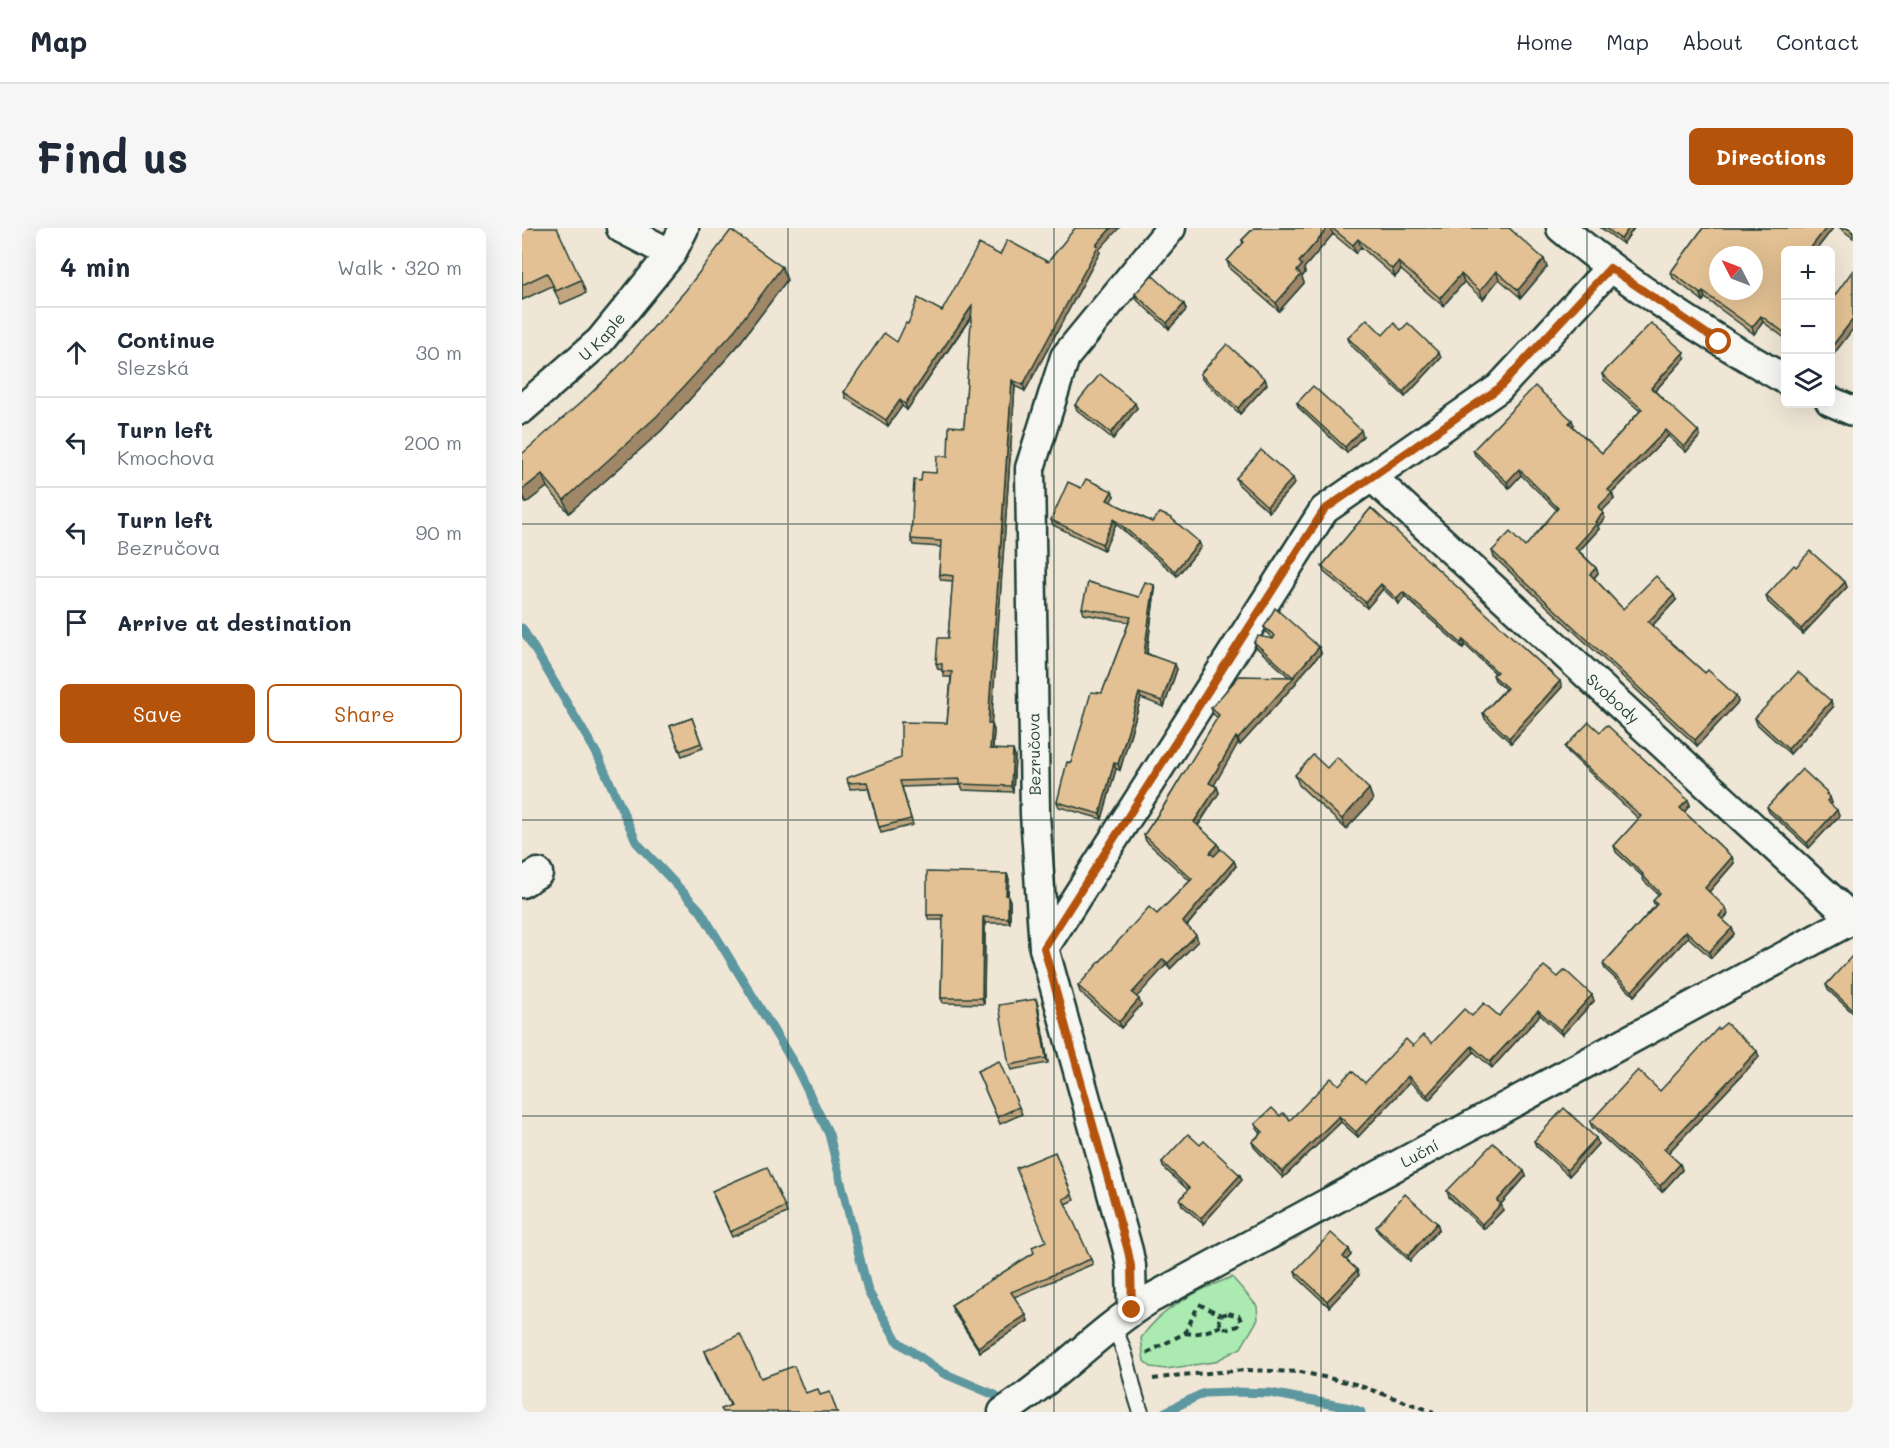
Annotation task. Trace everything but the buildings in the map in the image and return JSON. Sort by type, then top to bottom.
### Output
[{"type":"street","points":[[621,228],[671,254]]},
{"type":"street","name":"U Kaple","points":[[522,409],[600,341],[671,254],[684,228]]},
{"type":"street","name":"Bezručova","points":[[1122,1318],[1131,1266],[1128,1251],[1044,948],[1035,814],[1030,468],[1065,357],[1171,228]]},
{"type":"street","points":[[1561,228],[1610,268],[1719,342],[1781,378]]},
{"type":"street","points":[[1044,948],[1324,510],[1499,388],[1610,268]]},
{"type":"street","points":[[1835,403],[1853,411]]},
{"type":"street","name":"Svobody","points":[[1373,478],[1853,919]]},
{"type":"street","name":"Luční","points":[[1003,1412],[1049,1380],[1122,1318],[1195,1275],[1853,919]]},
{"type":"lane","points":[[1122,1318],[1119,1336],[1141,1412]]},
{"type":"path","points":[[1127,1360],[1152,1351],[1185,1333],[1198,1304],[1195,1275]]},
{"type":"path","points":[[1185,1333],[1192,1335],[1221,1326],[1228,1329],[1234,1328],[1241,1321],[1234,1313],[1221,1315],[1198,1304]]},
{"type":"path","points":[[1221,1315],[1219,1320],[1221,1326]]},
{"type":"path","points":[[1134,1391],[1167,1376],[1247,1370],[1301,1372],[1364,1387],[1434,1412]]},
{"type":"green space","points":[[1232,1277],[1257,1306],[1258,1319],[1241,1348],[1214,1362],[1166,1369],[1151,1367],[1144,1361],[1141,1338],[1159,1317],[1194,1294]]},
{"type":"waterway","points":[[522,628],[597,754],[637,843],[700,910],[796,1067],[829,1134],[868,1291],[898,1342],[943,1373],[995,1395]]},
{"type":"waterway","points":[[1165,1412],[1204,1393],[1236,1392],[1270,1393],[1351,1408],[1361,1412]]},
{"type":"route","points":[[1132,1310],[1131,1266],[1128,1251],[1044,948],[1324,510],[1499,388],[1610,268],[1719,342]]}]
